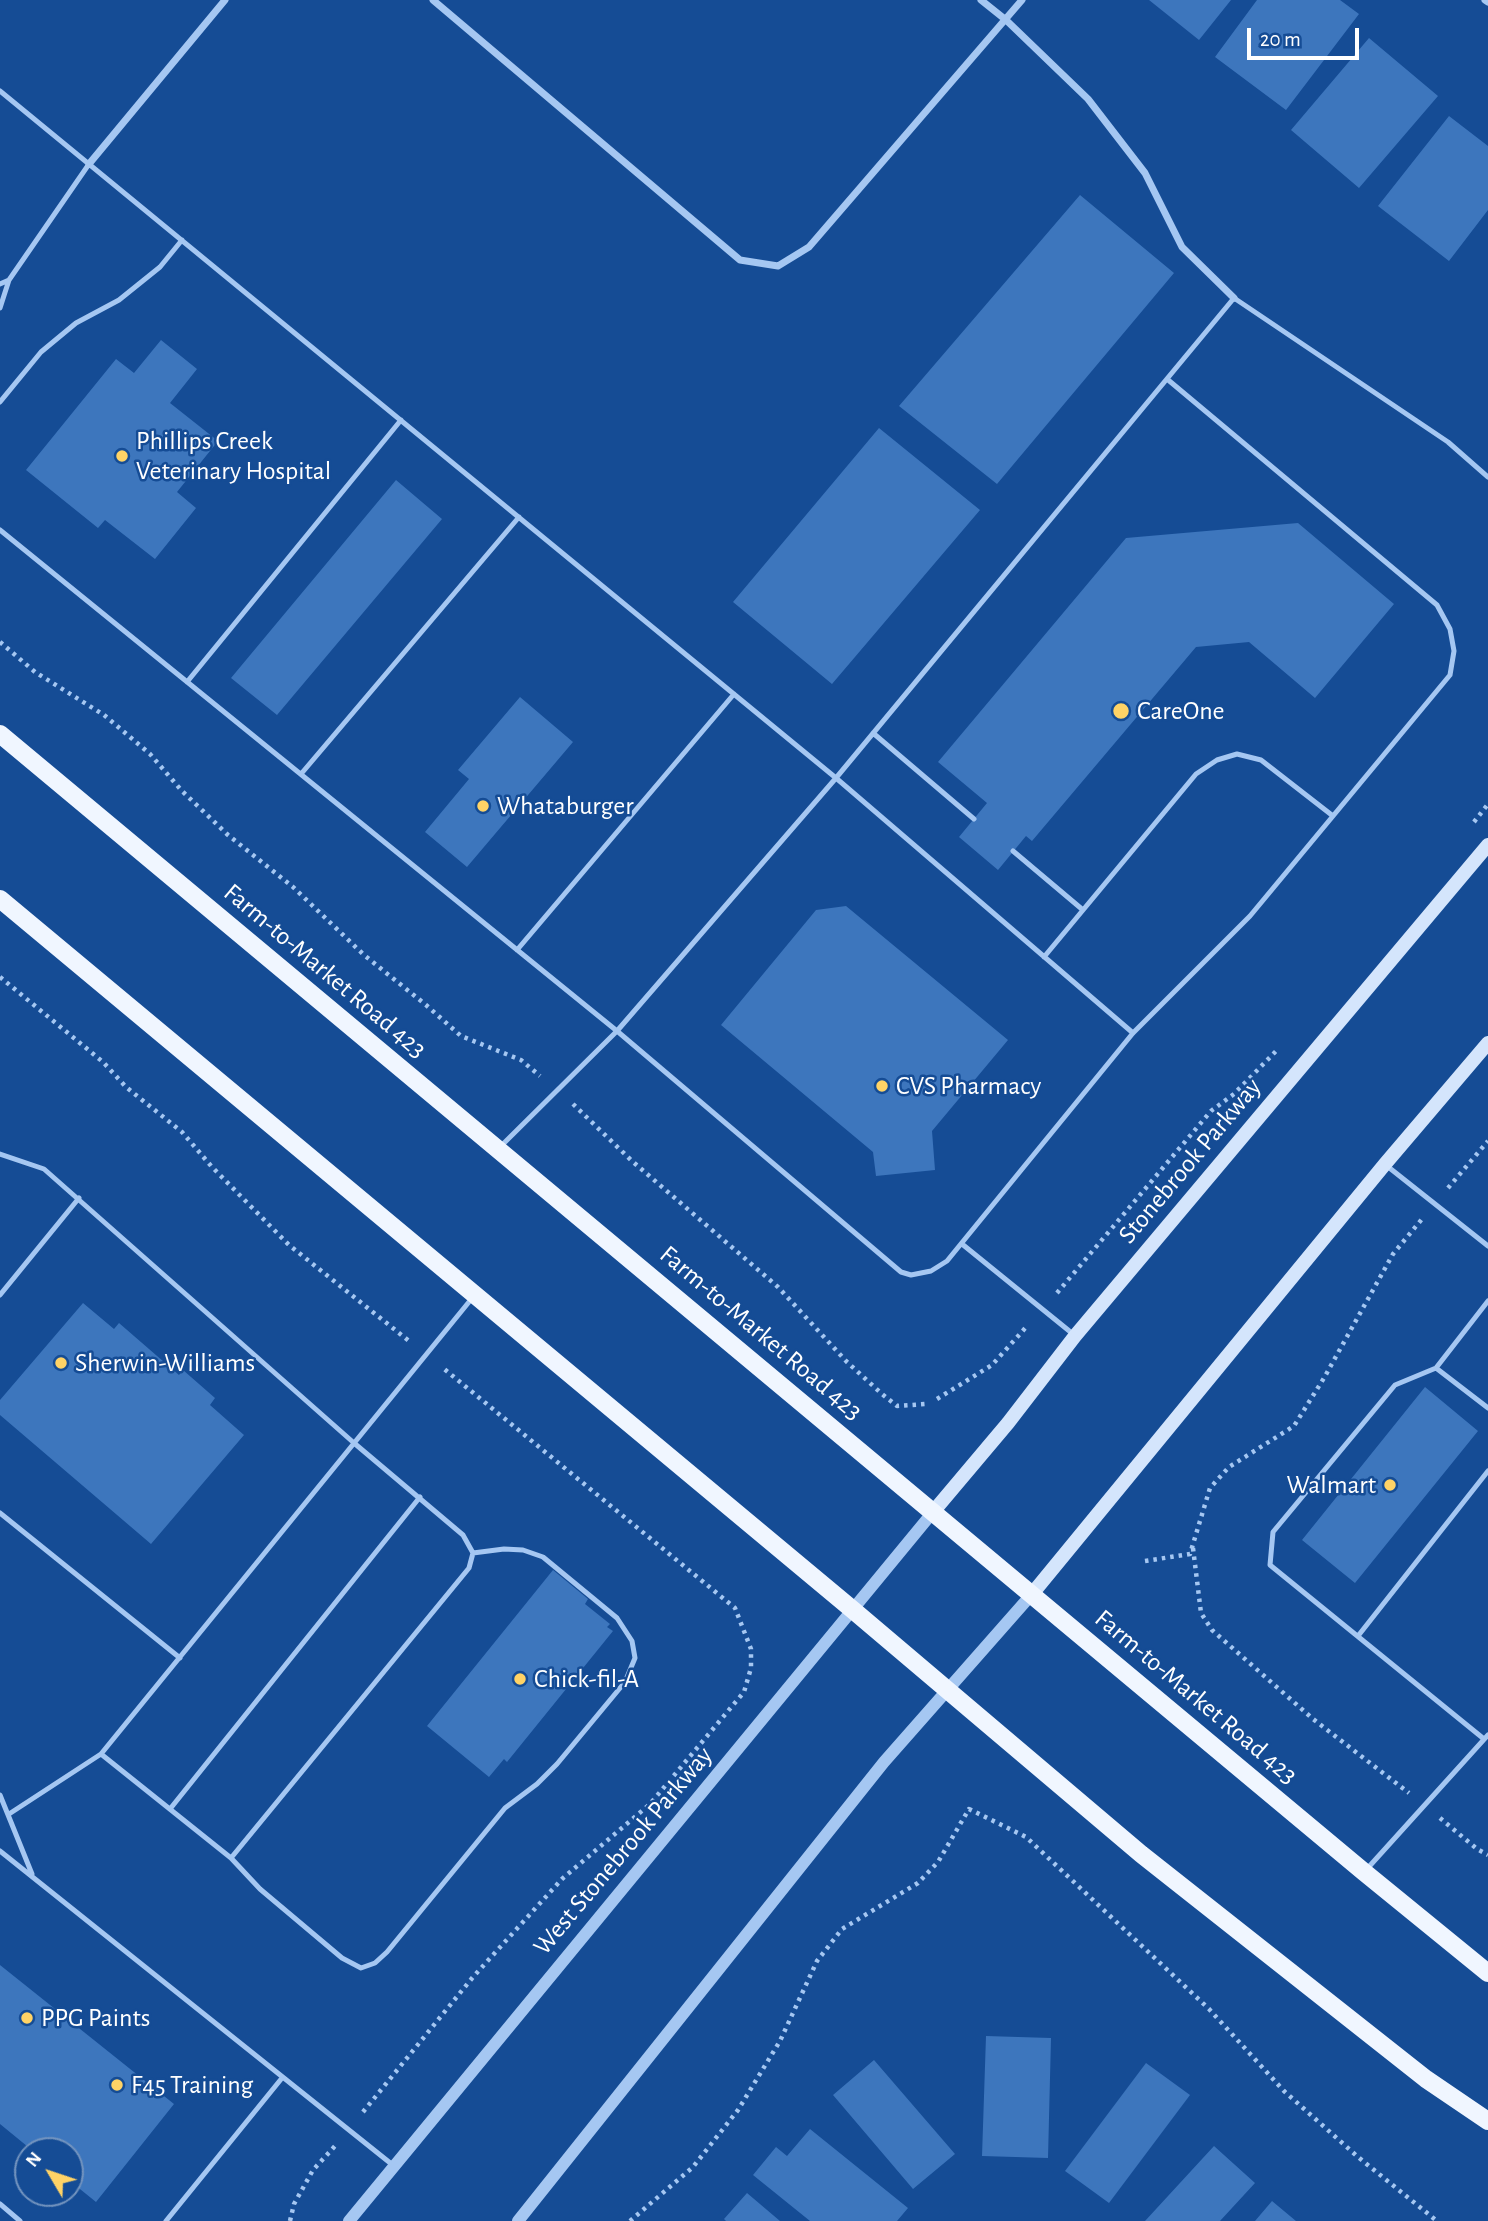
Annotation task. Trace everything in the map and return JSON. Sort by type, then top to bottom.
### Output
[{"type":"main road","name":"Farm-to-Market Road 423","points":[[0,734],[1488,1973]]},
{"type":"main road","name":"Stonebrook Parkway","points":[[933,1512],[1008,1423],[1075,1336],[1488,845]]},
{"type":"main road","points":[[0,899],[853,1609],[1141,1854],[1426,2079],[1488,2120]]},
{"type":"main road","points":[[1032,1594],[1385,1164],[1488,1043]]},
{"type":"street","points":[[89,164],[225,0]]},
{"type":"street","points":[[433,0],[740,260],[778,266],[809,247],[1022,0]]},
{"type":"street","points":[[981,0],[1006,20],[1088,99],[1145,173],[1182,247],[1234,298]]},
{"type":"street","name":"West Stonebrook Parkway","points":[[349,2221],[933,1512]]},
{"type":"street","points":[[518,2221],[884,1762],[1032,1594]]},
{"type":"lane","points":[[0,91],[836,778],[1133,1033]]},
{"type":"lane","points":[[0,308],[9,280],[89,164]]},
{"type":"lane","points":[[0,402],[41,352],[76,323],[119,300],[160,267],[182,240]]},
{"type":"lane","points":[[0,284],[9,280]]},
{"type":"lane","points":[[498,1149],[617,1031],[836,778],[1234,298],[1448,442],[1488,477]]},
{"type":"lane","points":[[0,530],[617,1031],[901,1272],[911,1275],[931,1271],[947,1261],[1133,1033],[1250,916],[1450,675],[1454,651],[1450,629],[1437,606],[1167,379]]},
{"type":"lane","points":[[187,682],[401,420]]},
{"type":"lane","points":[[301,774],[519,517]]},
{"type":"lane","points":[[517,950],[734,694]]},
{"type":"lane","points":[[873,733],[974,819]]},
{"type":"lane","points":[[1044,957],[1196,774],[1217,760],[1237,754],[1261,760],[1333,816]]},
{"type":"lane","points":[[1013,851],[1083,910]]},
{"type":"lane","points":[[0,1154],[44,1168],[354,1443],[463,1535],[473,1553],[469,1568],[231,1858]]},
{"type":"lane","points":[[1385,1164],[1488,1246]]},
{"type":"lane","points":[[0,1295],[79,1198]]},
{"type":"lane","points":[[962,1244],[1075,1336]]},
{"type":"lane","points":[[9,1814],[101,1754],[475,1295]]},
{"type":"lane","points":[[1364,1872],[1486,1737],[1270,1565],[1273,1532],[1395,1385],[1436,1367],[1488,1301]]},
{"type":"lane","points":[[1436,1367],[1488,1408]]},
{"type":"lane","points":[[1358,1636],[1488,1471]]},
{"type":"lane","points":[[170,1809],[420,1497]]},
{"type":"lane","points":[[0,1513],[180,1658]]},
{"type":"lane","points":[[101,1754],[231,1858],[260,1889],[342,1958],[361,1968],[375,1964],[505,1808],[547,1774],[625,1682],[635,1658],[632,1642],[617,1618],[543,1557],[523,1550],[504,1549],[473,1553]]},
{"type":"lane","points":[[0,1795],[33,1877]]},
{"type":"lane","points":[[0,1852],[394,2166]]},
{"type":"lane","points":[[166,2221],[282,2078]]},
{"type":"lane","points":[[0,2204],[20,2221]]},
{"type":"path","points":[[0,642],[35,671],[104,715],[150,754],[182,791],[228,835],[293,887],[363,955],[461,1036],[521,1060],[558,1090],[632,1161],[778,1287],[882,1394],[898,1406],[925,1404]]},
{"type":"path","points":[[1466,831],[1488,804]]},
{"type":"path","points":[[0,977],[182,1132],[212,1167],[289,1245],[735,1608],[751,1649],[751,1668],[744,1692],[650,1804],[553,1888],[473,1977],[349,2130],[313,2170],[294,2204],[290,2221]]},
{"type":"path","points":[[937,1399],[992,1365],[1211,1111],[1234,1094],[1285,1042]]},
{"type":"path","points":[[1145,1561],[1191,1554],[1210,1488],[1229,1467],[1294,1426],[1393,1254],[1488,1141]]},
{"type":"path","points":[[1193,1547],[1201,1614],[1212,1630],[1312,1719],[1488,1855]]},
{"type":"path","points":[[630,2221],[694,2167],[738,2110],[780,2041],[817,1961],[842,1929],[918,1883],[938,1861],[969,1810],[1026,1837],[1209,2009],[1284,2091],[1358,2157],[1437,2221]]},
{"type":"building","points":[[1149,0],[1231,0],[1199,40]]},
{"type":"building","points":[[1257,0],[1340,0],[1359,14],[1286,110],[1215,57]]},
{"type":"building","points":[[1369,38],[1438,96],[1359,188],[1291,130]]},
{"type":"building","points":[[1449,116],[1488,146],[1488,210],[1449,261],[1378,206]]},
{"type":"building","points":[[1080,195],[1174,273],[997,484],[899,406]]},
{"type":"building","name":"Phillips Creek Veterinary Hospital","points":[[161,340],[197,369],[170,403],[218,441],[177,492],[196,508],[155,559],[105,520],[98,528],[26,470],[116,359],[134,373]]},
{"type":"building","points":[[879,428],[980,510],[832,684],[733,602]]},
{"type":"building","points":[[396,480],[442,519],[277,715],[231,678]]},
{"type":"building","points":[[1298,523],[1394,604],[1315,698],[1249,642],[1196,647],[1032,841],[1026,836],[998,870],[959,837],[987,803],[938,762],[1126,538]]},
{"type":"building","name":"Whataburger","points":[[520,697],[573,742],[467,867],[425,832],[469,779],[458,770]]},
{"type":"building","name":"CVS Pharmacy","points":[[846,906],[1008,1040],[932,1131],[935,1170],[876,1176],[873,1152],[721,1025],[816,910]]},
{"type":"building","points":[[83,1303],[114,1329],[119,1323],[179,1375],[183,1370],[215,1398],[210,1405],[244,1435],[151,1544],[0,1415],[0,1400]]},
{"type":"building","name":"Walmart","points":[[1425,1387],[1478,1431],[1355,1583],[1302,1540]]},
{"type":"building","name":"Chick-fil-A","points":[[553,1570],[588,1599],[585,1604],[610,1624],[607,1627],[613,1631],[507,1762],[504,1759],[489,1777],[427,1726]]},
{"type":"building","points":[[0,1965],[174,2104],[96,2202],[84,2192],[84,2137],[16,2137],[0,2124]]},
{"type":"building","points":[[986,2036],[1051,2038],[1048,2158],[982,2156]]},
{"type":"building","points":[[874,2060],[955,2154],[913,2189],[833,2095]]},
{"type":"building","points":[[1146,2063],[1190,2095],[1109,2203],[1065,2171]]},
{"type":"building","points":[[810,2129],[908,2208],[897,2221],[810,2221],[753,2175],[776,2147],[787,2156]]},
{"type":"building","points":[[1214,2146],[1255,2183],[1220,2221],[1145,2221]]},
{"type":"building","points":[[747,2193],[780,2221],[726,2221],[724,2219]]},
{"type":"building","points":[[1272,2201],[1296,2221],[1255,2221]]},
{"type":"place","name":"Phillips Creek Veterinary Hospital","points":[[122,456]]},
{"type":"place","name":"CareOne","points":[[1121,711]]},
{"type":"place","name":"Whataburger","points":[[483,806]]},
{"type":"place","name":"CVS Pharmacy","points":[[882,1086]]},
{"type":"place","name":"Sherwin-Williams","points":[[61,1363]]},
{"type":"place","name":"Walmart","points":[[1390,1485]]},
{"type":"place","name":"Chick-fil-A","points":[[520,1679]]},
{"type":"place","name":"PPG Paints","points":[[27,2018]]},
{"type":"place","name":"F45 Training","points":[[117,2085]]}]
